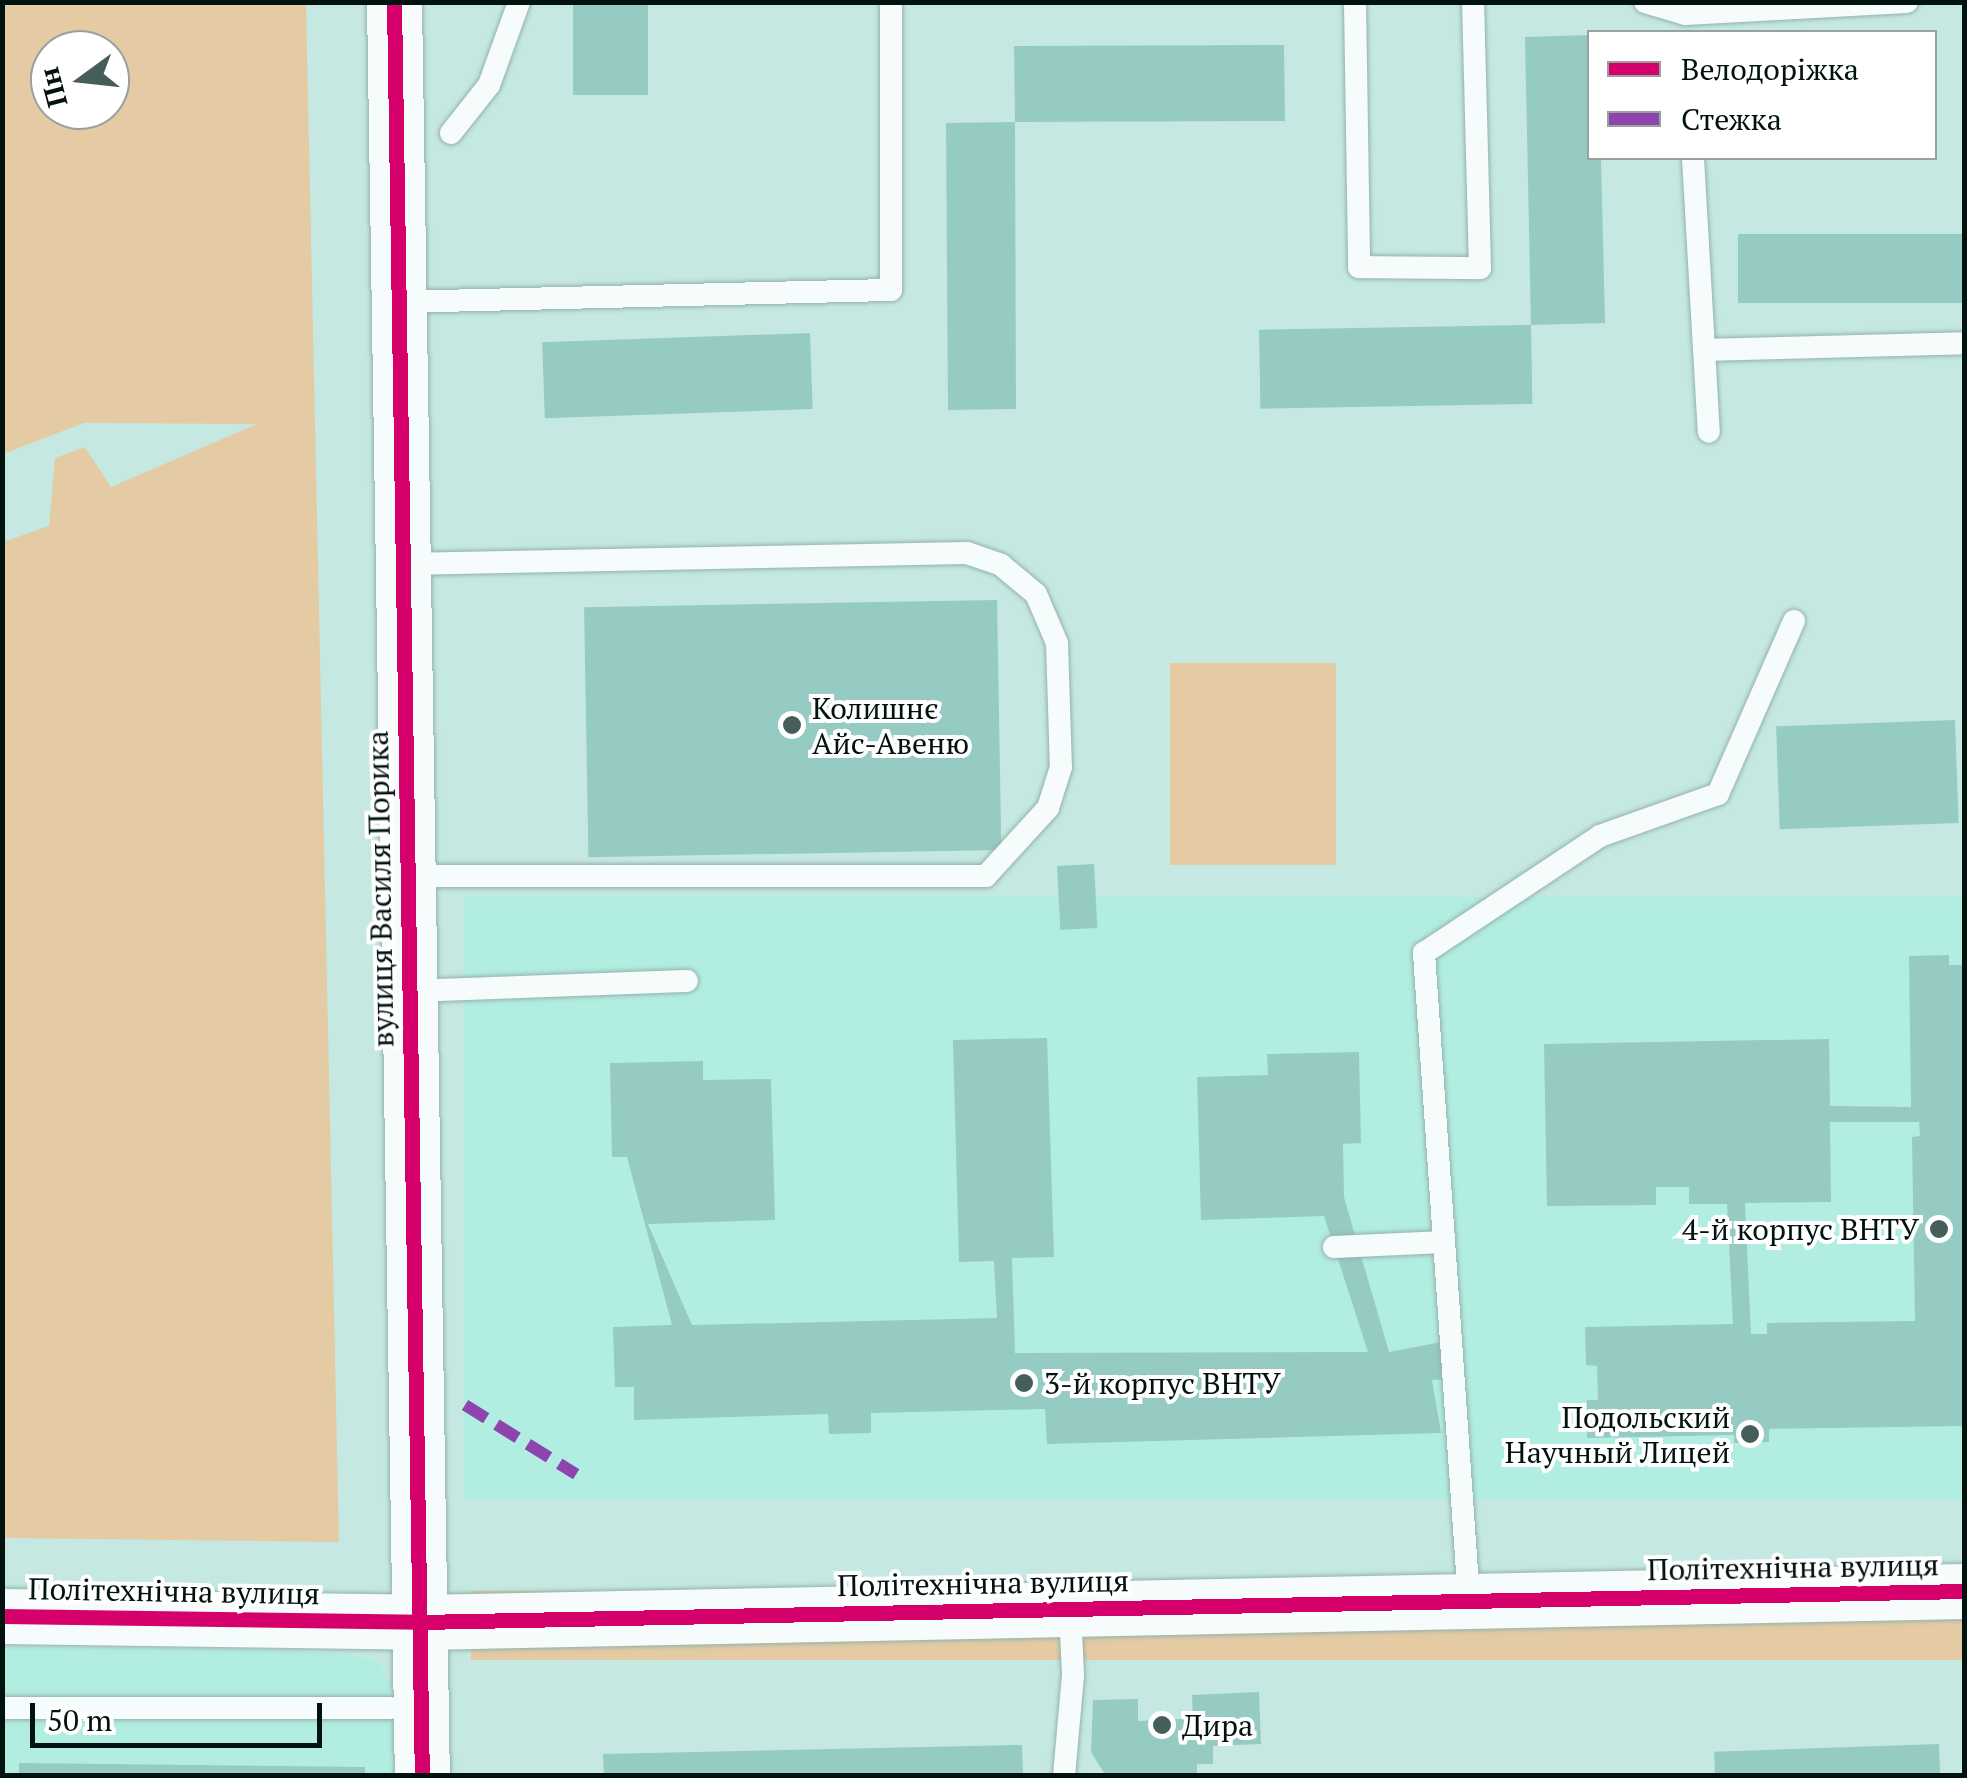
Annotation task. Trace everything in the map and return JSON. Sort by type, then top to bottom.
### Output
[{"type":"street","name":"вулиця Василя Порика","points":[[394,2],[422,1776]]},
{"type":"street","name":"Політехнічна вулиця","points":[[2,1616],[420,1622],[1964,1591]]},
{"type":"lane","points":[[451,133],[488,84],[520,2]]},
{"type":"lane","points":[[398,302],[892,290],[891,2]]},
{"type":"lane","points":[[1355,2],[1359,266],[1480,268],[1473,2]]},
{"type":"lane","points":[[1645,2],[1685,24],[1907,2]]},
{"type":"lane","points":[[1693,160],[1709,432]]},
{"type":"lane","points":[[1704,350],[1964,343]]},
{"type":"lane","points":[[402,564],[967,553],[1002,564],[1036,594],[1057,643],[1061,768],[1048,808],[986,876],[407,876]]},
{"type":"lane","points":[[1470,1600],[1424,954],[1600,836],[1718,794],[1794,621]]},
{"type":"lane","points":[[409,991],[687,980]]},
{"type":"lane","points":[[1334,1247],[1444,1242]]},
{"type":"lane","points":[[1064,1776],[1073,1675],[1070,1608]]},
{"type":"lane","points":[[2,1708],[390,1708]]},
{"type":"shaded area","points":[[3,2],[306,3],[339,1542],[3,1538],[3,542],[49,526],[55,458],[85,447],[111,487],[257,424],[84,423],[3,454]]},
{"type":"shaded area","points":[[1170,663],[1336,663],[1336,865],[1170,865]]},
{"type":"shaded area","points":[[464,897],[1964,897],[1964,1500],[464,1500]]},
{"type":"shaded area","points":[[471,1591],[1964,1591],[1964,1660],[471,1660]]},
{"type":"shaded area","points":[[3,1647],[235,1649],[349,1654],[379,1662],[399,1700],[403,1775],[3,1776]]},
{"type":"building","points":[[573,2],[648,2],[648,95],[573,95]]},
{"type":"building","points":[[1587,35],[1587,160],[1601,160],[1605,323],[1531,325],[1525,37]]},
{"type":"building","points":[[1284,45],[1285,121],[1015,122],[1014,46]]},
{"type":"building","points":[[1015,122],[1016,409],[948,410],[946,123]]},
{"type":"building","points":[[1738,234],[1964,234],[1964,303],[1738,303]]},
{"type":"building","points":[[1531,325],[1532,404],[1260,409],[1259,330]]},
{"type":"building","points":[[810,333],[813,409],[545,418],[542,342]]},
{"type":"building","name":"Колишнє Айс-Авеню","points":[[997,600],[1001,850],[588,857],[584,607]]},
{"type":"building","points":[[1955,720],[1959,823],[1780,829],[1776,726]]},
{"type":"building","points":[[1094,864],[1097,928],[1060,930],[1057,866]]},
{"type":"building","points":[[1949,955],[1949,965],[1964,965],[1964,1426],[1769,1429],[1769,1442],[1734,1443],[1734,1435],[1587,1438],[1587,1400],[1598,1400],[1597,1366],[1586,1365],[1585,1327],[1733,1324],[1727,1204],[1689,1204],[1689,1187],[1656,1187],[1656,1205],[1547,1206],[1544,1044],[1829,1039],[1830,1106],[1911,1107],[1909,956]],"holes":[[[1830,1122],[1919,1122],[1920,1136],[1912,1137],[1915,1321],[1767,1323],[1767,1334],[1751,1334],[1745,1203],[1831,1202]]]},
{"type":"building","points":[[1047,1038],[1054,1257],[1012,1258],[1015,1353],[1368,1352],[1324,1216],[1201,1220],[1197,1077],[1268,1075],[1267,1054],[1359,1052],[1361,1143],[1343,1144],[1344,1197],[1389,1352],[1447,1341],[1448,1379],[1432,1380],[1441,1433],[1047,1444],[1045,1409],[871,1413],[871,1433],[829,1434],[828,1414],[634,1420],[634,1387],[615,1387],[613,1327],[672,1325],[627,1157],[612,1157],[610,1063],[703,1061],[703,1080],[771,1079],[775,1220],[648,1224],[692,1325],[997,1318],[994,1261],[959,1262],[953,1040]]},
{"type":"building","points":[[1259,1692],[1261,1744],[1213,1746],[1213,1764],[1197,1764],[1197,1776],[1106,1776],[1091,1752],[1093,1700],[1138,1699],[1138,1721],[1193,1718],[1192,1695]]},
{"type":"building","points":[[1939,1744],[1940,1776],[1715,1776],[1714,1752]]},
{"type":"building","points":[[1022,1745],[1023,1776],[604,1776],[603,1754]]},
{"type":"building","points":[[19,1763],[365,1767],[365,1776],[19,1776]]},
{"type":"marked path","points":[[465,1405],[576,1474]]},
{"type":"cycle path","points":[[394,2],[422,1776]]},
{"type":"cycle path","points":[[2,1616],[420,1622],[1964,1591]]},
{"type":"place","name":"Колишнє Айс-Авеню","points":[[792,725]]},
{"type":"place","name":"4-й корпус ВНТУ","points":[[1939,1229]]},
{"type":"place","name":"3-й корпус ВНТУ","points":[[1024,1383]]},
{"type":"place","name":"Подольский Научный Лицей","points":[[1750,1434]]},
{"type":"place","name":"Дира","points":[[1162,1725]]}]
